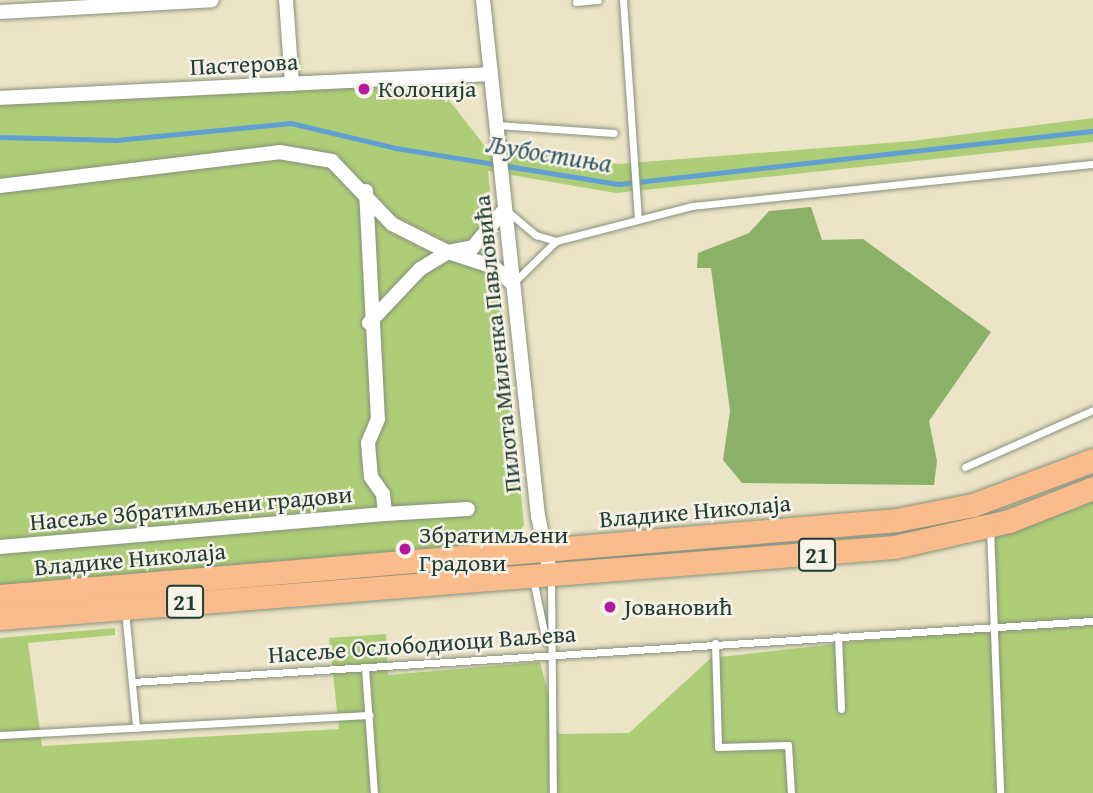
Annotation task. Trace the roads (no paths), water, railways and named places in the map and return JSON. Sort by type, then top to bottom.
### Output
[{"type":"main road","name":"Владике Николаја","points":[[0,596],[539,551],[936,514],[1093,460]]},
{"type":"main road","name":"Владике Николаја","points":[[0,618],[124,606],[542,577],[860,551],[990,527],[1093,488]]},
{"type":"street","points":[[0,12],[212,0]]},
{"type":"street","points":[[286,0],[292,84]]},
{"type":"street","name":"Пилота Миленка Павловића","points":[[483,0],[538,516],[542,577]]},
{"type":"street","name":"Пастерова","points":[[0,98],[490,74]]},
{"type":"street","points":[[0,186],[279,152],[332,161],[366,191],[392,224],[448,252],[494,267],[513,284]]},
{"type":"street","name":"Насеље Збратимљени градови","points":[[366,191],[369,323],[377,419],[368,443],[370,477],[383,494],[385,514]]},
{"type":"street","points":[[369,323],[420,270],[448,252],[473,247],[505,209]]},
{"type":"street","name":"Насеље Збратимљени градови","points":[[0,547],[468,509]]},
{"type":"lane","points":[[576,2],[598,0]]},
{"type":"lane","points":[[623,0],[638,219]]},
{"type":"lane","points":[[497,125],[614,133]]},
{"type":"lane","points":[[513,284],[522,268],[556,241],[692,206],[1093,164]]},
{"type":"lane","points":[[505,209],[536,235],[556,241]]},
{"type":"lane","points":[[965,467],[1093,410]]},
{"type":"lane","points":[[990,527],[1000,793]]},
{"type":"lane","points":[[542,577],[549,653],[553,793]]},
{"type":"lane","points":[[542,577],[549,653]]},
{"type":"lane","points":[[124,606],[136,727]]},
{"type":"lane","name":"Насеље Ослободиоци Ваљева","points":[[133,682],[365,668],[549,653],[1093,621]]},
{"type":"lane","points":[[838,636],[841,709]]},
{"type":"lane","points":[[715,643],[718,747],[788,745],[791,793]]},
{"type":"lane","points":[[365,668],[374,793]]},
{"type":"lane","points":[[0,735],[369,715]]},
{"type":"waterway","name":"Љубостиња","points":[[0,137],[116,140],[291,123],[396,148],[619,184],[1093,131]]},
{"type":"place","name":"Колонија","points":[[364,89]]},
{"type":"place","name":"Збратимљени Градови","points":[[405,549]]},
{"type":"place","name":"Јовановић","points":[[610,607]]}]
